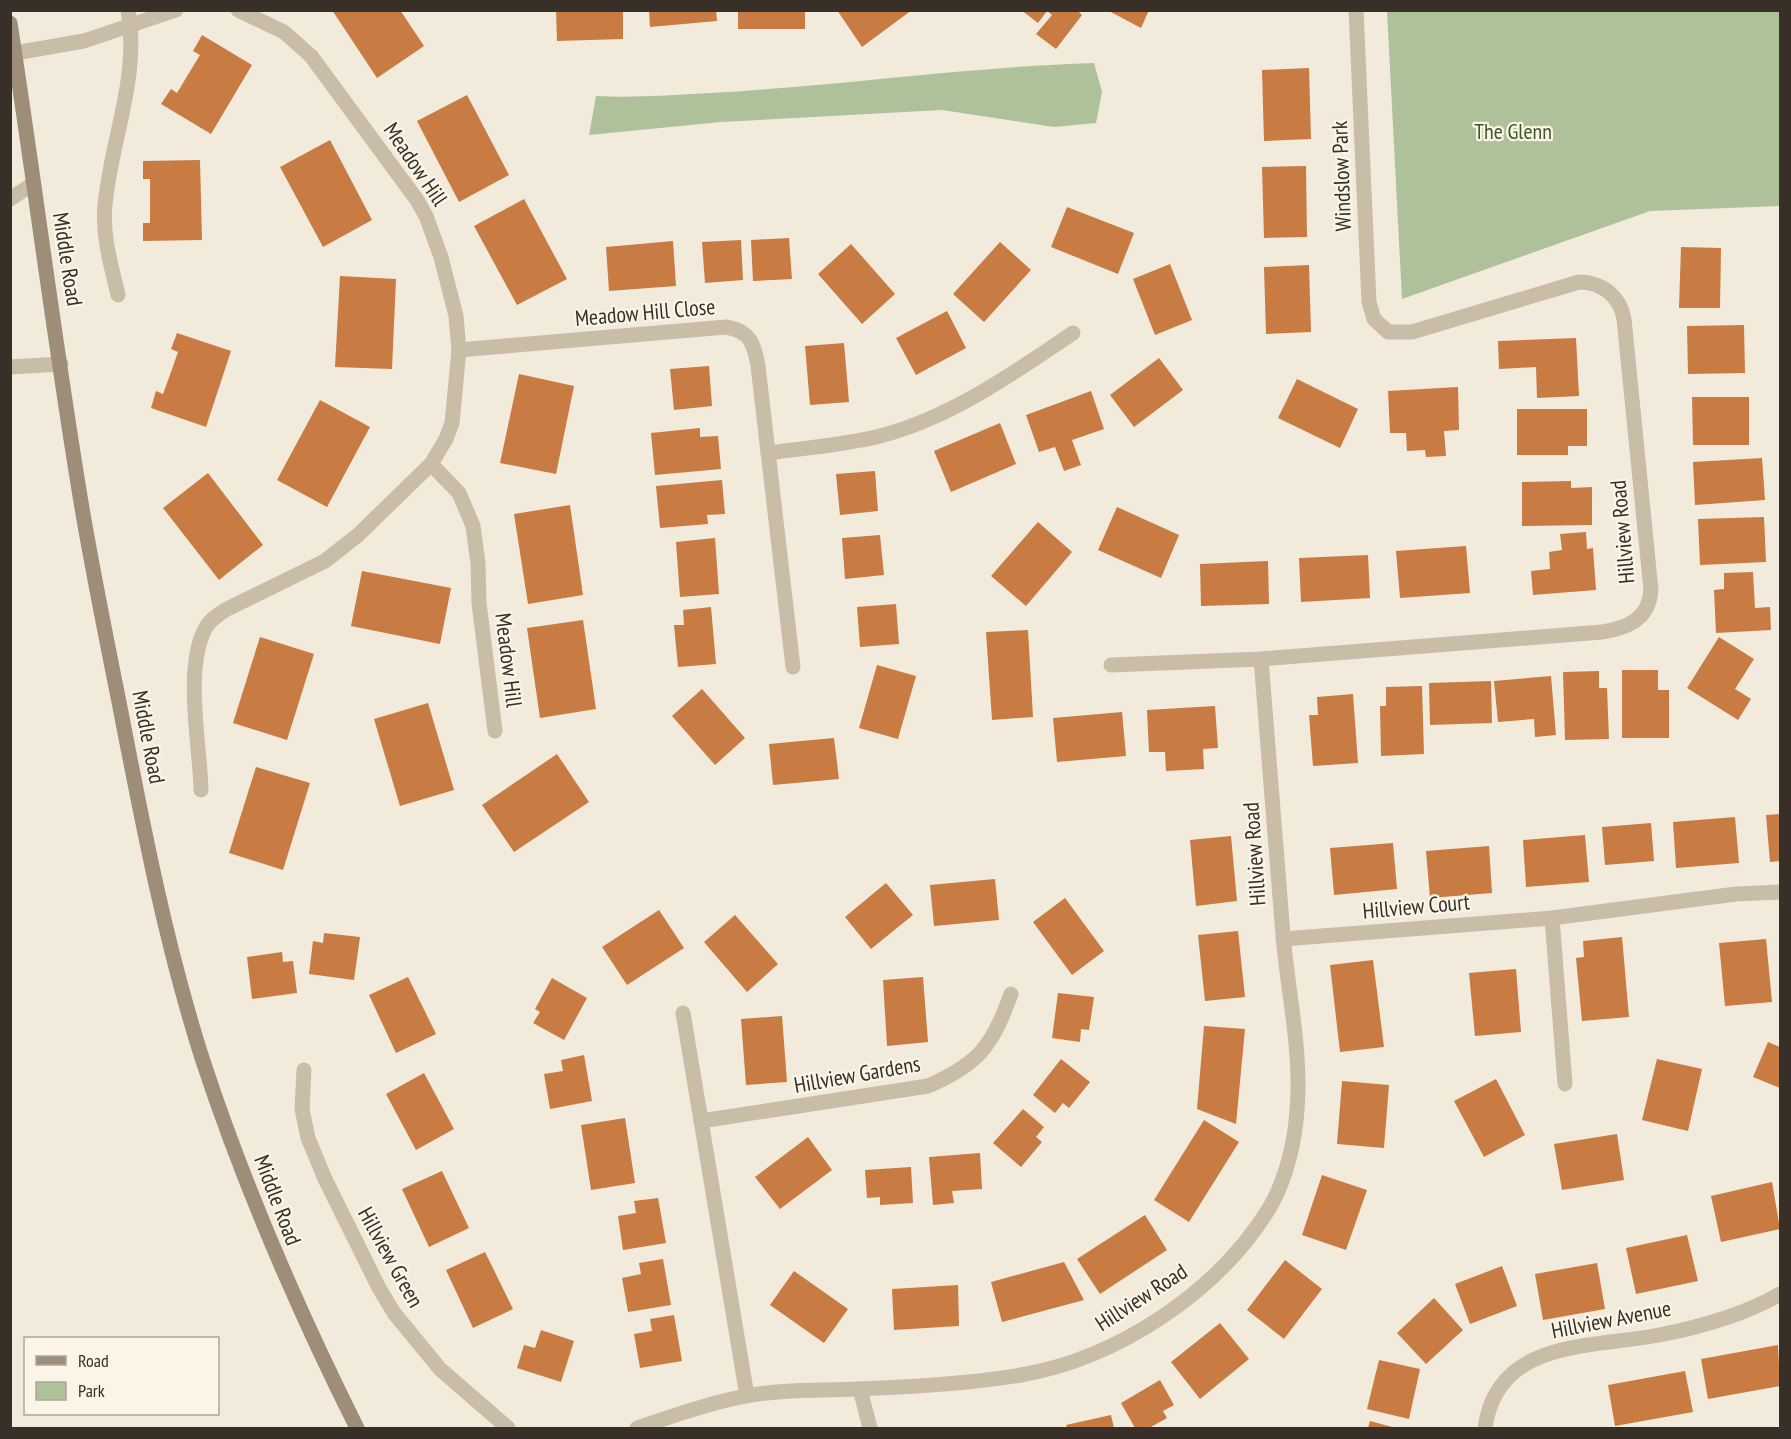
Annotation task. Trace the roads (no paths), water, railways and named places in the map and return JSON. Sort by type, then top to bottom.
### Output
[{"type":"main road","name":"Middle Road","points":[[10,23],[15,53],[17,112],[33,184],[87,539],[157,885],[201,1055],[278,1263],[357,1428]]},
{"type":"street","points":[[15,53],[84,41],[129,17],[176,10]]},
{"type":"street","name":"Meadow Hill","points":[[201,790],[196,710],[196,661],[201,639],[211,620],[277,583],[325,561],[358,534],[431,464],[446,439],[452,423],[459,350],[456,316],[441,257],[426,216],[417,200],[312,56],[284,32],[238,10]]},
{"type":"street","name":"Windslow Park","points":[[1356,10],[1369,302],[1374,319],[1388,332]]},
{"type":"street","points":[[118,295],[108,249],[105,215],[107,187],[127,96],[129,17]]},
{"type":"street","points":[[10,199],[33,184]]},
{"type":"street","name":"Hillview Road","points":[[1111,665],[1261,660],[1602,632],[1634,623],[1644,614],[1651,590],[1624,318],[1616,298],[1595,285],[1579,282],[1420,330],[1388,332]]},
{"type":"street","name":"Meadow Hill Close","points":[[459,350],[726,327],[738,329],[748,335],[755,348],[794,667]]},
{"type":"street","points":[[768,453],[864,439],[920,422],[1029,363],[1072,333]]},
{"type":"street","points":[[10,367],[61,364]]},
{"type":"street","name":"Meadow Hill","points":[[431,464],[459,493],[473,526],[478,563],[478,603],[495,731]]},
{"type":"street","name":"Hillview Road","points":[[637,1428],[684,1412],[747,1396],[996,1379],[1036,1372],[1084,1357],[1122,1339],[1182,1302],[1232,1256],[1271,1204],[1288,1160],[1293,1137],[1299,1068],[1283,939],[1261,660]]},
{"type":"street","name":"Hillview Court","points":[[1283,939],[1552,918],[1736,894],[1780,892]]},
{"type":"street","points":[[1552,918],[1565,1084]]},
{"type":"street","name":"Hillview Gardens","points":[[701,1122],[928,1086],[954,1075],[976,1058],[993,1034],[1011,993]]},
{"type":"street","points":[[683,1013],[747,1396]]},
{"type":"street","name":"Hillview Green","points":[[304,1070],[302,1108],[308,1138],[324,1179],[379,1288],[394,1313],[440,1369],[508,1428]]},
{"type":"street","name":"Hillview Avenue","points":[[1485,1428],[1493,1397],[1508,1377],[1528,1362],[1571,1347],[1661,1334],[1736,1315],[1780,1294]]},
{"type":"street","points":[[860,1389],[870,1428]]},
{"type":"park label","name":"The Glenn","points":[[1513,131]]}]
